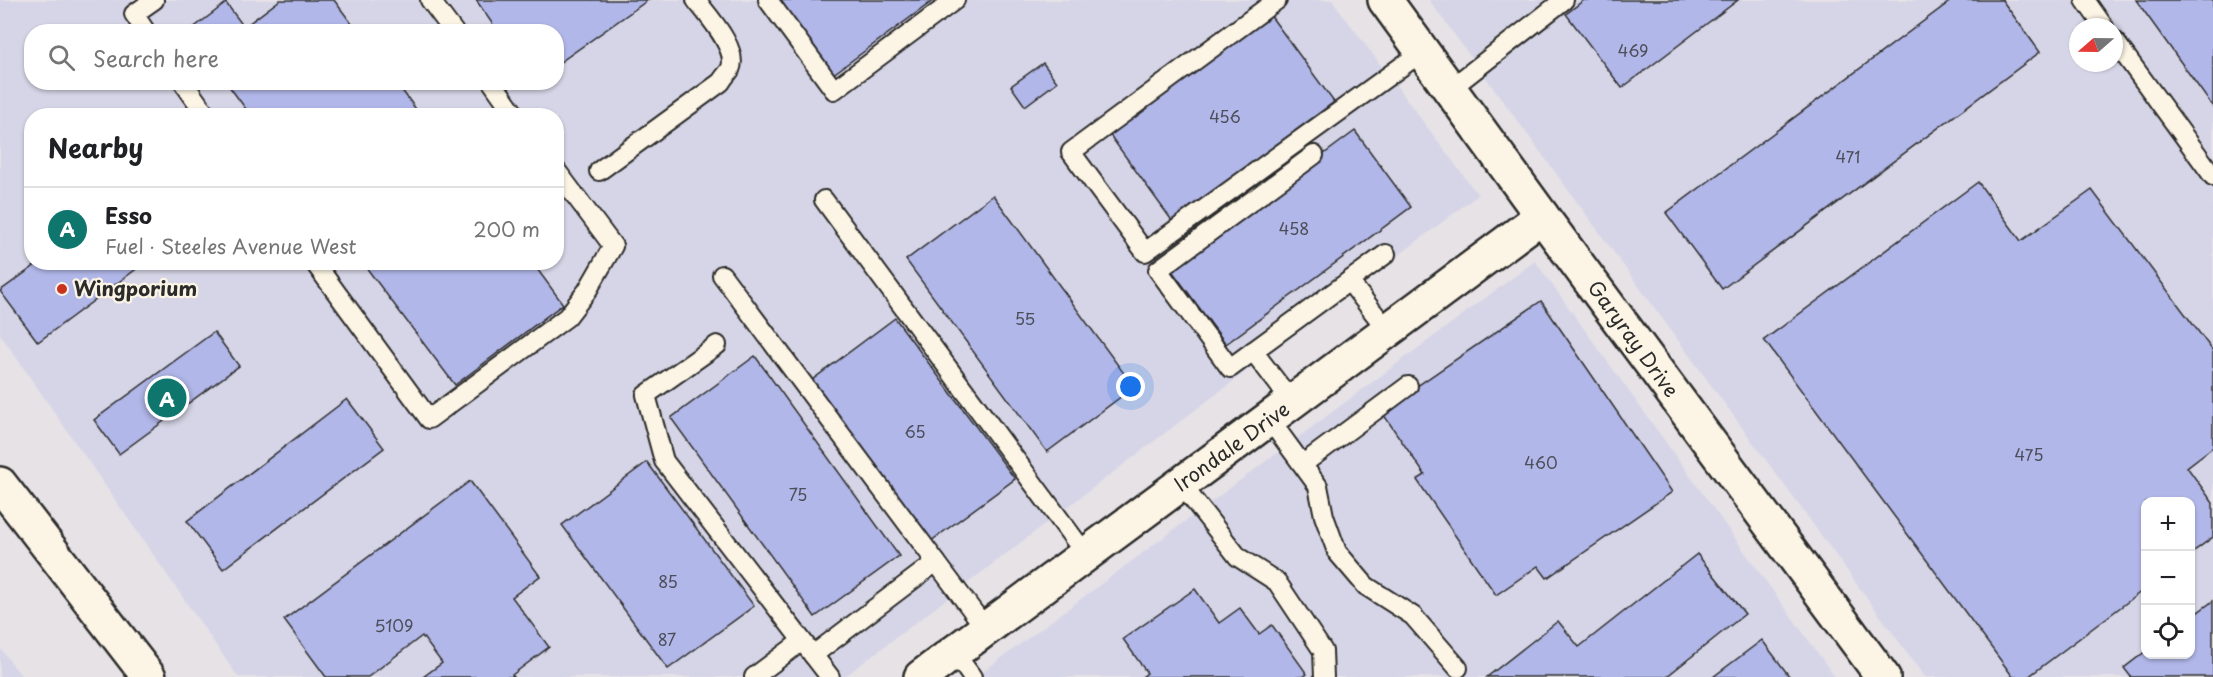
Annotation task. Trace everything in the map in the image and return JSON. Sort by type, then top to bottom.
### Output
[{"type":"street","name":"Garyray Drive","points":[[1385,0],[1883,677]]},
{"type":"street","name":"Irondale Drive","points":[[921,677],[963,665],[986,629],[1542,216]]},
{"type":"street","points":[[0,484],[149,677]]},
{"type":"lane","points":[[141,24],[134,14],[154,0]]},
{"type":"lane","points":[[430,0],[448,24]]},
{"type":"lane","points":[[599,171],[721,82],[730,69],[732,56],[728,45],[696,0]]},
{"type":"lane","points":[[768,0],[834,90],[955,0]]},
{"type":"lane","points":[[1277,0],[1071,152],[1145,252],[1423,51]]},
{"type":"lane","points":[[1450,89],[1564,0]]},
{"type":"lane","points":[[2085,0],[2098,18]]},
{"type":"lane","points":[[2123,52],[2213,176]]},
{"type":"lane","points":[[189,90],[201,108]]},
{"type":"lane","points":[[498,90],[510,108]]},
{"type":"lane","points":[[1314,154],[1158,270],[1230,368],[1386,254]]},
{"type":"lane","points":[[320,270],[429,420],[567,317],[587,291],[613,246],[564,181]]},
{"type":"lane","points":[[824,200],[1086,555]]},
{"type":"lane","points":[[722,275],[986,629]]},
{"type":"lane","points":[[1349,281],[1388,331]]},
{"type":"lane","points":[[717,345],[646,394],[664,461],[830,677]]},
{"type":"lane","points":[[1253,351],[1303,464],[1318,486],[1324,516],[1337,552],[1366,586],[1413,616],[1458,668]]},
{"type":"lane","points":[[1303,464],[1408,386]]},
{"type":"lane","points":[[1181,484],[1238,556],[1277,582],[1323,651],[1324,677]]},
{"type":"lane","points":[[754,677],[808,648],[936,562]]},
{"type":"shaded area","points":[[0,0],[1332,0],[1478,195],[844,677],[238,677],[0,334]]},
{"type":"shaded area","points":[[1429,0],[2213,0],[2213,677],[1925,677]]},
{"type":"shaded area","points":[[1535,261],[1835,677],[976,677]]},
{"type":"shaded area","points":[[0,648],[22,677],[0,677]]},
{"type":"building","points":[[280,0],[334,0],[352,24],[248,24]]},
{"type":"building","points":[[476,0],[648,0],[564,59],[564,24],[492,24]]},
{"type":"building","points":[[781,0],[934,0],[832,75],[779,2]]},
{"type":"building","points":[[1584,0],[1738,0],[1622,88],[1566,14]]},
{"type":"building","points":[[1952,0],[2002,0],[2040,52],[1722,289],[1666,213]]},
{"type":"building","points":[[2136,0],[2213,0],[2213,107]]},
{"type":"building","points":[[226,3],[242,24],[198,24]]},
{"type":"building","points":[[1270,15],[1334,102],[1173,222],[1109,134]]},
{"type":"building","points":[[1043,63],[1057,82],[1025,106],[1011,86]]},
{"type":"building","points":[[232,90],[402,90],[415,108],[245,108]]},
{"type":"building","points":[[1355,131],[1411,207],[1226,344],[1170,268]]},
{"type":"building","points":[[1978,182],[2021,241],[2092,190],[2213,351],[2213,447],[2187,467],[2213,503],[2213,537],[2195,550],[2195,497],[2141,497],[2141,592],[2028,677],[2013,677],[1764,340]]},
{"type":"building","points":[[993,195],[1134,387],[1047,452],[906,260]]},
{"type":"building","points":[[29,270],[135,270],[38,342],[0,291]]},
{"type":"building","points":[[368,270],[538,270],[563,304],[455,385]]},
{"type":"building","points":[[1541,301],[1672,492],[1547,578],[1538,566],[1496,595],[1417,480],[1425,475],[1381,411]]},
{"type":"building","points":[[895,318],[1015,479],[927,544],[808,383]]},
{"type":"building","points":[[214,332],[239,366],[119,454],[94,420]]},
{"type":"building","points":[[755,356],[899,556],[815,617],[671,418]]},
{"type":"building","points":[[347,399],[384,448],[223,569],[187,521]]},
{"type":"building","points":[[647,462],[754,606],[668,669],[562,525]]},
{"type":"building","points":[[470,481],[540,576],[512,597],[549,647],[512,675],[514,677],[423,677],[442,663],[422,636],[368,677],[326,677],[284,620]]},
{"type":"building","points":[[1697,554],[1745,614],[1666,677],[1487,677],[1558,621],[1579,647]]},
{"type":"building","points":[[1195,589],[1219,623],[1240,608],[1259,634],[1272,625],[1307,674],[1303,677],[1142,677],[1147,673],[1123,639]]},
{"type":"building","points":[[2213,601],[2213,677],[2131,677],[2124,668],[2141,655],[2141,659],[2195,659],[2195,614]]},
{"type":"building","points":[[1762,640],[1790,677],[1713,677]]},
{"type":"place","name":"Wingporium","points":[[62,289]]},
{"type":"place","name":"Esso","points":[[167,398]]}]
